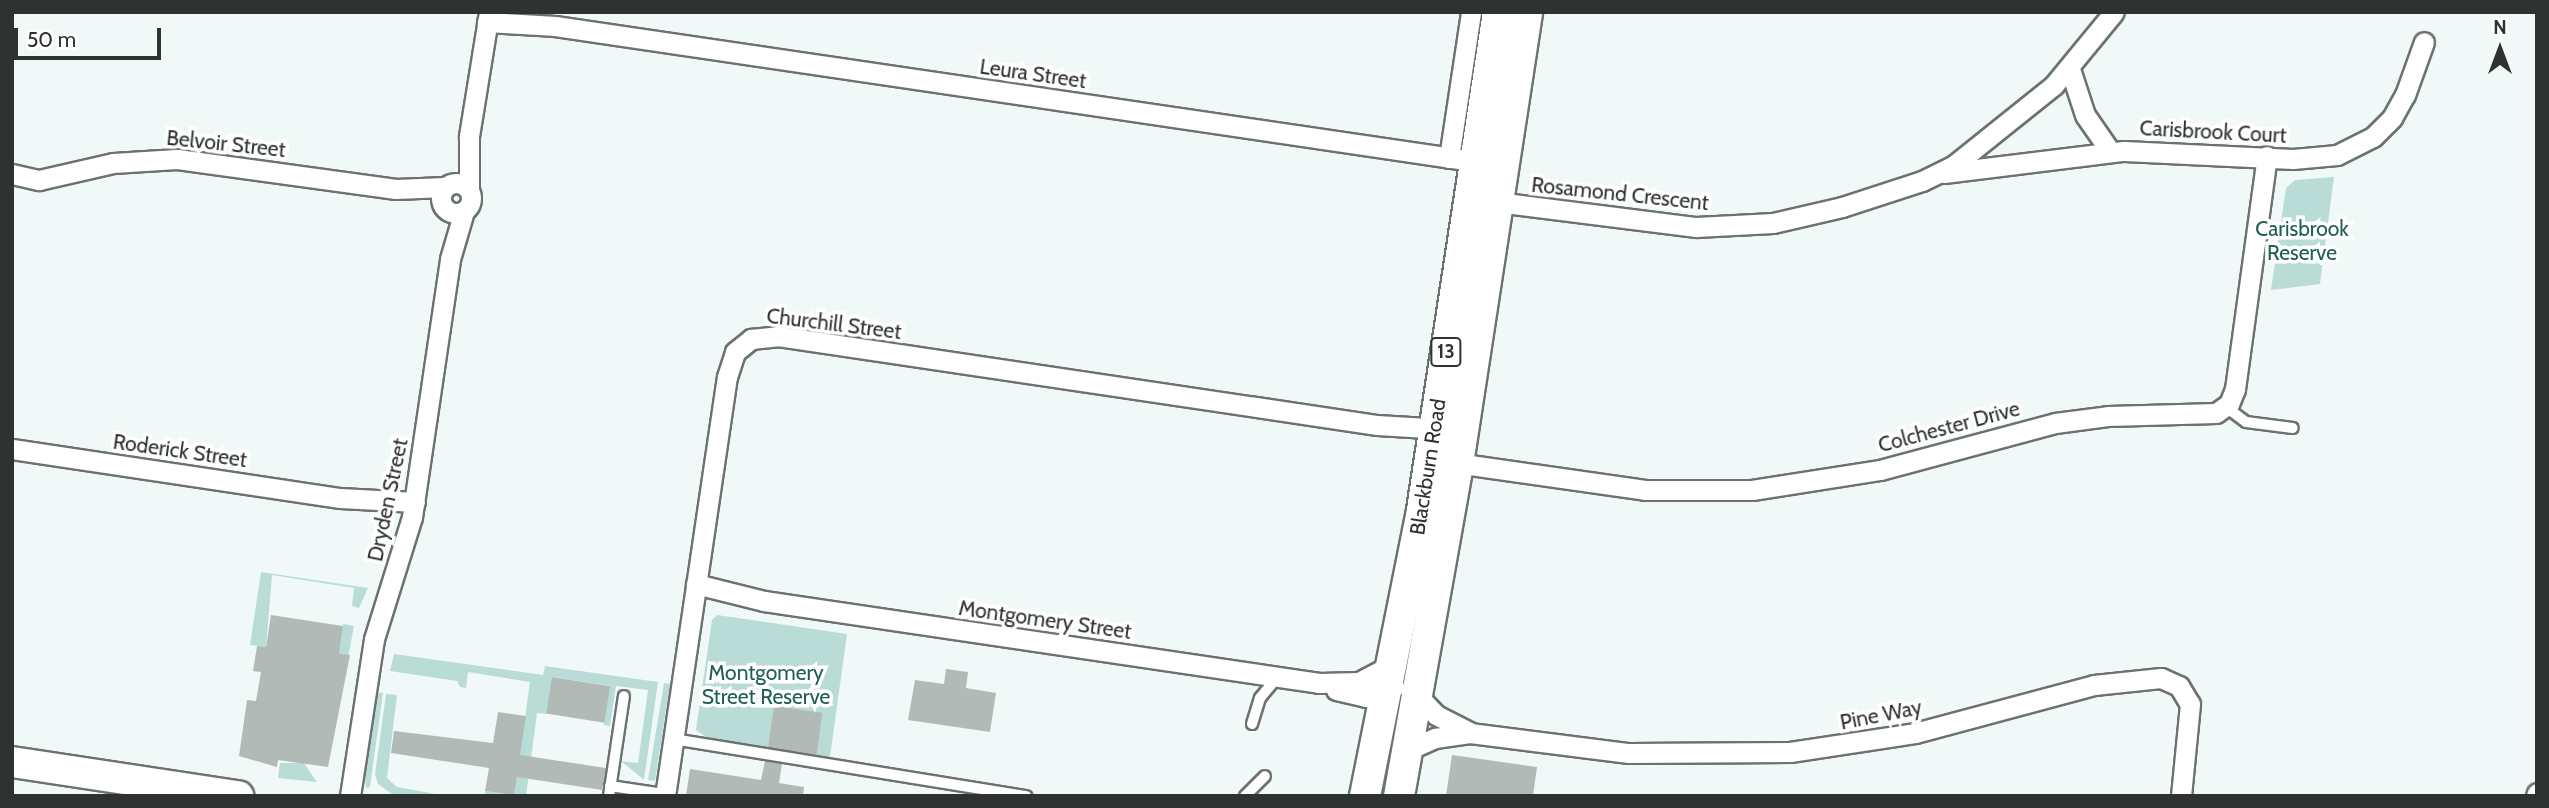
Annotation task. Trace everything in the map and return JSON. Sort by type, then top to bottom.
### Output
[{"type":"main road","name":"Blackburn Road","points":[[1399,796],[1417,687],[1443,445],[1484,201],[1476,162],[1498,12]]},
{"type":"main road","name":"Blackburn Road","points":[[1476,162],[1527,12]]},
{"type":"main road","name":"Blackburn Road","points":[[1365,796],[1387,678],[1443,445]]},
{"type":"main road","points":[[12,762],[238,796]]},
{"type":"street","points":[[1471,12],[1476,162]]},
{"type":"street","name":"Rosamond Crescent","points":[[1484,201],[1637,223],[1723,227],[1824,212],[1938,174],[2027,108],[2070,69],[2114,12]]},
{"type":"street","name":"Leura Street","points":[[493,16],[1476,162]]},
{"type":"street","name":"Dryden Street","points":[[351,792],[373,639],[414,509],[450,259],[452,197],[469,136],[493,16]]},
{"type":"street","name":"Carisbrook Court","points":[[1938,174],[2110,151],[2323,158],[2373,137],[2399,107],[2424,42]]},
{"type":"street","points":[[2070,69],[2085,115],[2110,151]]},
{"type":"street","points":[[2227,407],[2235,389],[2267,156]]},
{"type":"street","name":"Belvoir Street","points":[[12,174],[40,180],[113,163],[177,159],[452,197]]},
{"type":"street","name":"Churchill Street","points":[[665,795],[729,364],[740,346],[757,336],[1377,425],[1443,445]]},
{"type":"street","name":"Colchester Drive","points":[[1443,445],[1645,490],[1752,490],[1880,470],[2055,423],[2118,415],[2207,415],[2227,407]]},
{"type":"street","name":"Roderick Street","points":[[12,449],[414,509]]},
{"type":"street","name":"Montgomery Street","points":[[695,591],[1319,683],[1366,697],[1387,678],[1417,687]]},
{"type":"street","name":"Pine Way","points":[[1408,750],[1435,738],[1470,733],[1629,753],[1790,752],[1916,733],[2094,685],[2161,678],[2179,686],[2190,704],[2181,796]]},
{"type":"street","name":"Pine Way","points":[[1417,687],[1436,715],[1470,733]]},
{"type":"lane","points":[[2227,407],[2246,422],[2293,428]]},
{"type":"lane","points":[[1252,724],[1260,698],[1278,677]]},
{"type":"lane","points":[[624,696],[609,791],[665,795]]},
{"type":"lane","points":[[673,739],[1026,796]]},
{"type":"lane","points":[[1245,796],[1265,776]]},
{"type":"green space","name":"Carisbrook Reserve","points":[[2334,177],[2320,284],[2271,290],[2286,188],[2295,180]]},
{"type":"green space","points":[[261,572],[368,588],[359,608],[352,606],[354,588],[272,575],[266,647],[250,645]]},
{"type":"green space","name":"Montgomery Street Reserve","points":[[717,615],[847,634],[830,757],[709,739],[696,730],[712,620]]},
{"type":"green space","points":[[343,624],[354,626],[349,654],[338,653]]},
{"type":"green space","points":[[394,654],[543,675],[545,666],[658,682],[644,780],[621,761],[638,763],[648,690],[616,686],[610,726],[604,725],[610,686],[553,677],[547,714],[537,713],[526,796],[485,796],[485,791],[514,795],[530,682],[468,672],[466,688],[460,687],[457,681],[390,671]]},
{"type":"green space","points":[[664,683],[670,684],[655,781],[648,780]]},
{"type":"green space","points":[[376,693],[383,693],[370,787],[366,788],[364,768]]},
{"type":"green space","points":[[386,694],[397,695],[387,778],[397,787],[446,796],[395,796],[378,784],[375,774]]},
{"type":"green space","points":[[280,763],[304,763],[317,782],[278,778]]},
{"type":"building","points":[[271,615],[343,626],[339,653],[350,655],[328,767],[278,760],[277,767],[239,756],[247,700],[256,701],[261,672],[253,671],[257,646],[266,647]]},
{"type":"building","points":[[946,669],[968,672],[966,688],[996,693],[990,732],[908,720],[915,680],[944,684]]},
{"type":"building","points":[[552,677],[610,686],[604,723],[546,714]]},
{"type":"building","points":[[774,706],[823,713],[817,754],[768,748]]},
{"type":"building","points":[[498,712],[526,716],[520,755],[606,768],[602,790],[517,777],[514,795],[485,791],[489,768],[391,753],[394,731],[493,743]]},
{"type":"building","points":[[1452,755],[1537,767],[1533,796],[1446,796]]},
{"type":"building","points":[[765,761],[782,764],[779,783],[804,787],[803,796],[686,796],[690,769],[761,780]]}]
